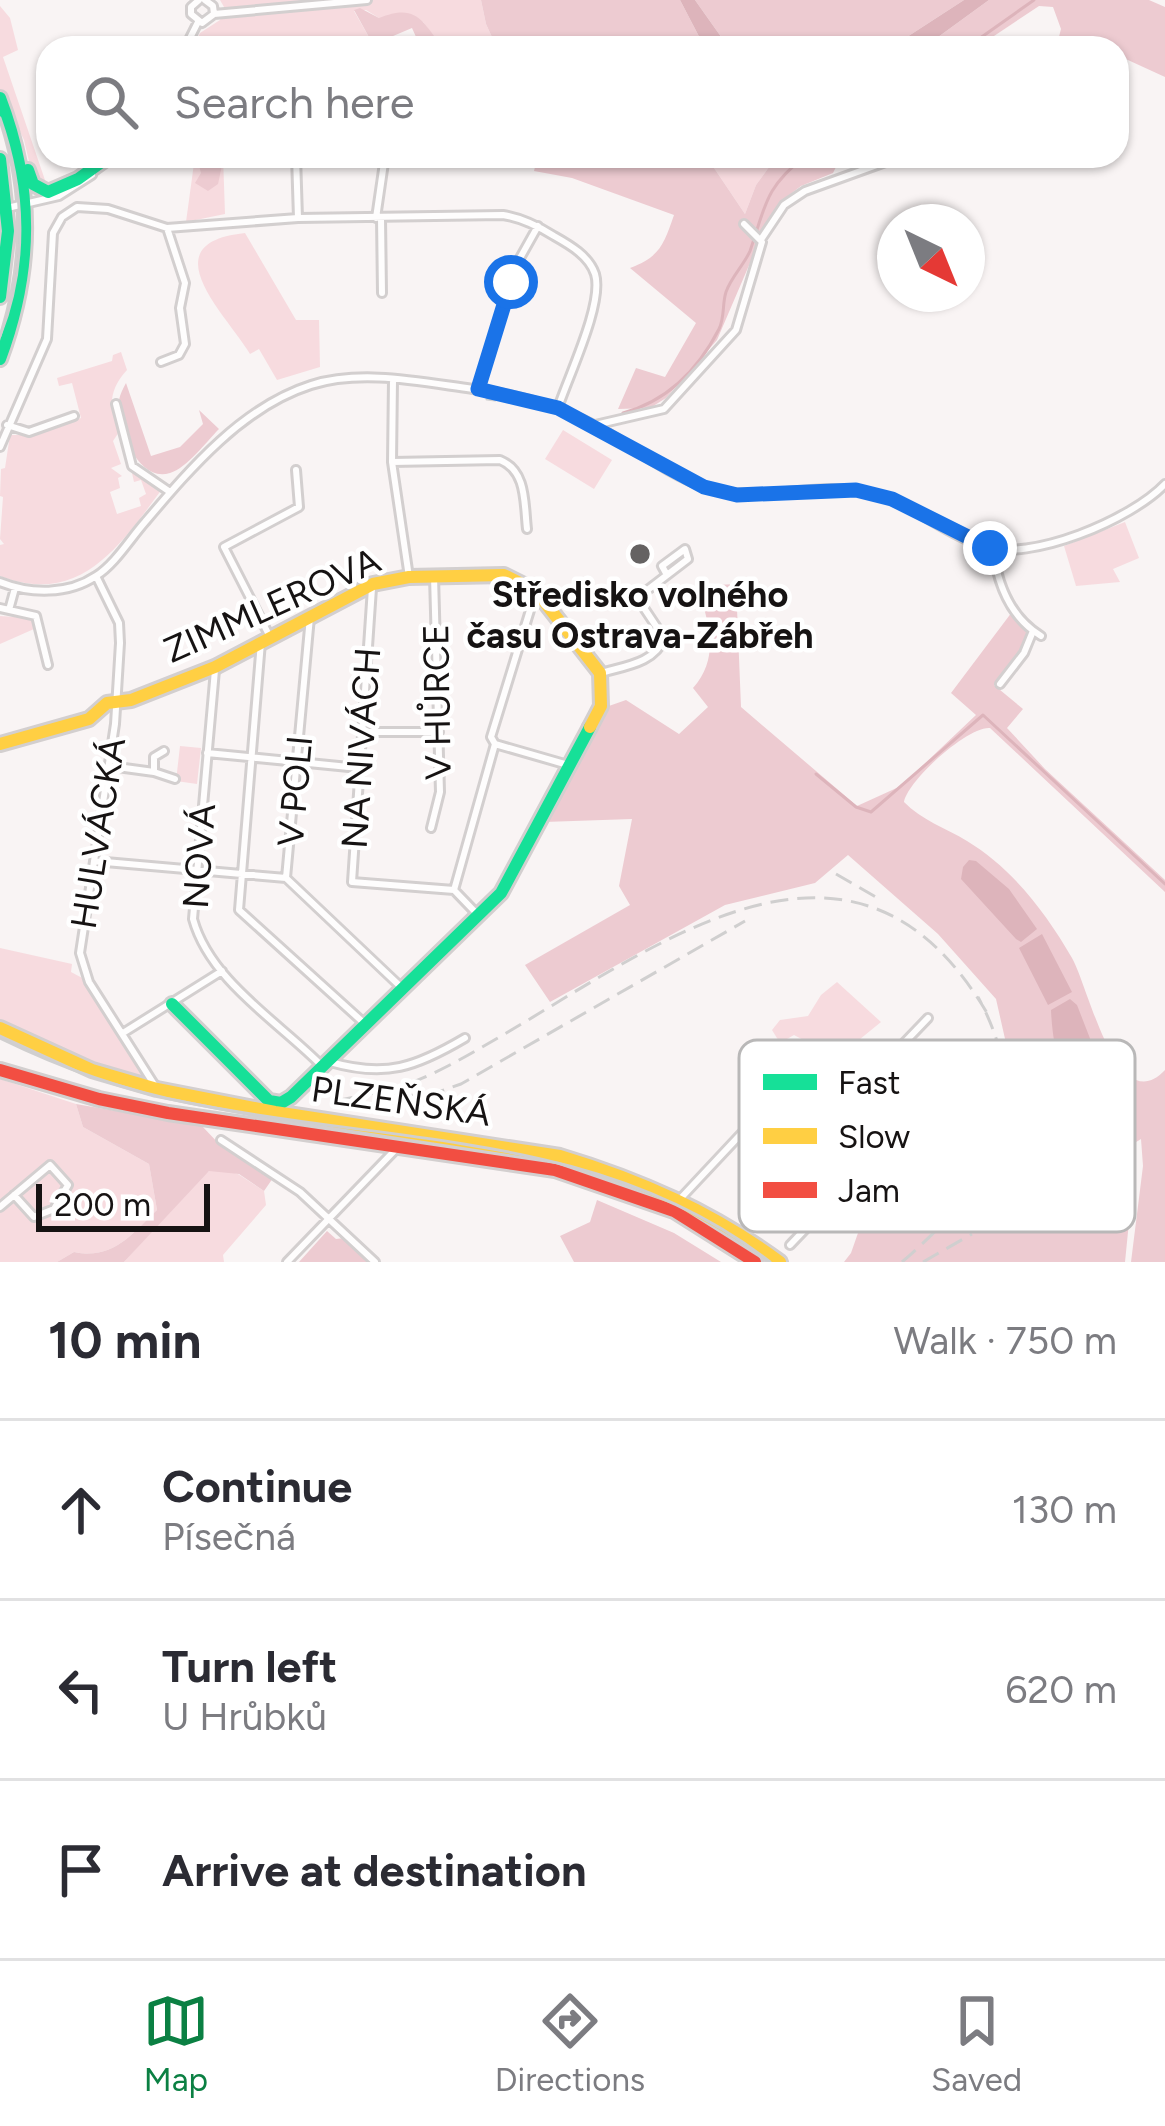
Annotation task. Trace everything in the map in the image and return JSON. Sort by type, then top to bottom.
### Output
[{"type":"street","points":[[198,22],[190,10],[202,0],[213,6],[214,14]]},
{"type":"street","points":[[198,22],[214,14],[367,0]]},
{"type":"street","points":[[191,36],[198,22]]},
{"type":"street","points":[[0,98],[31,181],[48,192],[93,168]]},
{"type":"street","points":[[0,358],[22,292],[28,205],[16,142]]},
{"type":"street","points":[[0,159],[7,208],[7,258],[0,297]]},
{"type":"street","points":[[7,208],[73,189],[97,168]]},
{"type":"street","points":[[296,168],[298,218]]},
{"type":"street","points":[[382,293],[379,218],[384,168]]},
{"type":"street","points":[[595,425],[664,409],[736,330],[758,235],[784,205],[805,191],[869,168]]},
{"type":"street","points":[[0,447],[47,339],[51,242],[62,217],[76,207],[96,206],[167,228],[298,218],[503,215],[538,226],[574,248],[596,279],[596,299],[558,408]]},
{"type":"street","points":[[744,224],[758,235]]},
{"type":"street","points":[[478,389],[515,267],[538,226]]},
{"type":"street","points":[[161,362],[179,355],[185,344],[180,308],[185,284],[167,228]]},
{"type":"street","points":[[0,582],[52,591],[96,576],[170,492],[236,429],[308,386],[341,378],[478,389],[558,408],[704,487],[737,495],[856,490],[892,499],[993,548],[1023,549],[1062,538],[1135,509],[1165,484]]},
{"type":"street","points":[[393,380],[392,462],[410,577]]},
{"type":"street","points":[[116,404],[132,466],[170,492]]},
{"type":"street","points":[[7,425],[29,432],[74,416]]},
{"type":"street","points":[[392,462],[500,460],[512,465],[520,477],[527,529]]},
{"type":"street","points":[[296,470],[299,507],[224,548],[266,639],[238,910],[365,1024]]},
{"type":"street","points":[[600,673],[648,658],[662,646],[664,638],[640,602],[641,595],[667,575],[662,566],[685,548],[688,559]]},
{"type":"street","points":[[993,548],[997,580],[1041,636]]},
{"type":"street","name":"ZIMMLEROVA","points":[[0,744],[89,719],[115,700],[131,700],[215,667],[373,584],[410,577],[504,575],[536,591]]},
{"type":"street","name":"HULVÁCKÁ","points":[[96,576],[119,623],[109,766],[80,953],[89,982],[157,1089]]},
{"type":"street","name":"V HŮRCE","points":[[430,828],[440,792],[434,576]]},
{"type":"street","name":"NA NIVÁCH","points":[[373,584],[352,882],[454,890]]},
{"type":"street","points":[[15,588],[5,609],[36,616],[48,665]]},
{"type":"street","points":[[172,1004],[269,1101],[281,1103],[501,893],[601,706],[600,673],[536,591]]},
{"type":"street","points":[[478,916],[454,890],[495,744],[492,734],[536,591]]},
{"type":"street","name":"V POLI","points":[[310,616],[286,878],[402,988]]},
{"type":"street","points":[[1000,684],[1024,653],[1033,631]]},
{"type":"street","name":"NOVÁ","points":[[215,667],[193,919],[198,938],[222,971],[324,1064]]},
{"type":"street","points":[[363,732],[440,732]]},
{"type":"street","points":[[495,744],[571,766]]},
{"type":"street","points":[[154,772],[154,757],[164,751]]},
{"type":"street","points":[[207,753],[359,768]]},
{"type":"street","points":[[109,766],[175,779]]},
{"type":"street","points":[[94,861],[286,878]]},
{"type":"street","points":[[123,1033],[222,971]]},
{"type":"street","points":[[907,1040],[928,1018]]},
{"type":"street","name":"PLZEŇSKÁ","points":[[0,1028],[92,1070],[157,1089],[560,1156],[650,1184],[739,1231]]},
{"type":"street","points":[[324,1064],[362,1070],[412,1066],[465,1039]]},
{"type":"street","name":"PLZEŇSKÁ","points":[[0,1070],[168,1113],[555,1171],[674,1210],[755,1262]]},
{"type":"street","points":[[681,1198],[739,1136]]},
{"type":"street","points":[[221,1140],[330,1216],[375,1262]]},
{"type":"street","points":[[286,1262],[400,1148]]},
{"type":"street","points":[[0,1207],[14,1195],[50,1165],[68,1185],[54,1209],[34,1217],[14,1195]]},
{"type":"street","name":"PLZEŇSKÁ","points":[[740,1232],[780,1262]]},
{"type":"street","points":[[790,1245],[802,1232]]},
{"type":"shaded area","points":[[220,0],[481,0],[492,36],[434,36],[423,22],[379,18],[366,10],[354,11],[368,36],[199,36],[220,20],[224,7]]},
{"type":"shaded area","points":[[481,0],[680,0],[699,36],[492,36]]},
{"type":"shaded area","points":[[680,0],[695,0],[720,36],[699,36]]},
{"type":"shaded area","points":[[695,0],[964,0],[908,36],[720,36]]},
{"type":"shaded area","points":[[964,0],[989,0],[940,36],[908,36]]},
{"type":"shaded area","points":[[989,0],[1149,0],[1165,7],[1165,77],[1129,60],[1129,36],[1059,36],[1053,7],[1039,6],[994,36],[940,36]]},
{"type":"shaded area","points":[[0,6],[10,18],[18,50],[3,57],[36,154],[36,168],[41,168],[47,186],[32,174],[24,140],[0,90]]},
{"type":"shaded area","points":[[360,8],[379,18],[410,14],[434,36],[416,36],[412,28],[393,36],[368,36],[354,10]]},
{"type":"shaded area","points":[[193,168],[223,168],[225,214],[186,222]]},
{"type":"shaded area","points":[[200,168],[221,168],[218,184],[208,191],[195,183]]},
{"type":"shaded area","points":[[714,168],[768,168],[745,214]]},
{"type":"shaded area","points":[[714,168],[745,214],[768,168],[836,168],[780,202],[717,340],[666,398],[650,408],[618,409],[636,368],[665,377],[696,323],[630,268],[660,248],[674,215],[572,178],[534,171]]},
{"type":"shaded area","points":[[245,233],[296,320],[319,320],[320,367],[277,380],[259,349],[250,354],[202,282],[198,265],[202,250],[217,239]]},
{"type":"shaded area","points":[[121,352],[127,370],[112,400],[119,432],[113,441],[121,464],[111,468],[122,476],[118,478],[120,488],[110,492],[117,514],[141,506],[139,498],[146,494],[141,480],[134,482],[132,473],[162,489],[113,550],[75,577],[53,584],[28,584],[0,576],[0,545],[4,544],[0,539],[1,469],[5,468],[10,435],[37,435],[81,418],[72,383],[59,386],[57,378],[112,361]]},
{"type":"shaded area","points":[[126,383],[151,456],[180,447],[203,424],[199,410],[219,429],[176,470],[158,474],[148,470],[131,450],[121,424],[119,400]]},
{"type":"shaded area","points":[[563,430],[612,460],[594,489],[545,459]]},
{"type":"shaded area","points":[[1125,522],[1139,558],[1113,569],[1120,582],[1076,586],[1064,546]]},
{"type":"shaded area","points":[[736,584],[741,707],[857,806],[901,786],[976,715],[951,693],[1012,612],[1028,631],[994,685],[1023,709],[1007,728],[1165,880],[1165,892],[990,728],[968,736],[940,756],[904,802],[983,852],[1027,893],[1072,958],[1105,1040],[1005,1040],[996,999],[938,934],[848,855],[815,883],[725,905],[550,1002],[525,965],[630,905],[619,886],[632,819],[544,822],[606,707],[626,700],[679,734],[708,707],[693,688],[710,651],[698,586]]},
{"type":"shaded area","points":[[0,616],[31,618],[34,629],[0,644]]},
{"type":"shaded area","points":[[180,746],[201,748],[197,784],[176,781]]},
{"type":"shaded area","points":[[969,860],[1009,889],[1037,929],[1021,942],[961,879]]},
{"type":"shaded area","points":[[1042,934],[1072,992],[1048,1005],[1019,948]]},
{"type":"shaded area","points":[[0,948],[72,964],[71,972],[86,980],[146,1078],[98,1065],[0,1020]]},
{"type":"shaded area","points":[[837,982],[881,1022],[859,1040],[803,1040],[794,1035],[778,1040],[772,1030],[780,1020],[808,1016],[821,995]]},
{"type":"shaded area","points":[[1070,999],[1091,1040],[1055,1040],[1051,1010]]},
{"type":"shaded area","points":[[1165,1070],[1165,1262],[1131,1262],[1143,1166],[1141,1139],[1135,1143],[1135,1078],[1148,1081]]},
{"type":"shaded area","points":[[0,1079],[76,1104],[83,1127],[149,1164],[157,1210],[111,1249],[74,1252],[57,1262],[0,1262]]},
{"type":"shaded area","points":[[76,1104],[202,1126],[221,1146],[273,1178],[264,1191],[239,1174],[209,1171],[124,1262],[57,1262],[74,1252],[111,1249],[157,1210],[149,1164],[83,1127]]},
{"type":"shaded area","points":[[224,1170],[264,1191],[266,1205],[223,1255],[224,1262],[124,1262],[201,1177]]},
{"type":"shaded area","points":[[597,1200],[674,1233],[721,1262],[574,1262],[560,1236],[590,1222]]},
{"type":"shaded area","points":[[327,1231],[336,1239],[344,1238],[368,1262],[299,1262]]},
{"type":"shaded area","points":[[858,1232],[1128,1232],[1125,1262],[844,1262]]},
{"type":"waterway","points":[[983,36],[1034,0]]},
{"type":"waterway","points":[[623,413],[667,392],[701,358],[719,329],[726,292],[750,251],[768,199],[792,168]]},
{"type":"waterway","points":[[816,774],[856,807],[871,812],[983,715],[1165,884]]},
{"type":"tram line","points":[[0,118],[14,172],[20,227],[15,282],[0,336]]},
{"type":"tram line","points":[[487,399],[495,400]]},
{"type":"tram line","points":[[0,1038],[93,1077],[164,1098],[492,1149],[565,1165],[636,1188],[705,1219],[770,1262]]},
{"type":"railway","points":[[836,874],[881,900]]},
{"type":"railway","points":[[384,1091],[448,1066],[695,927],[758,905],[820,898],[880,910],[936,947],[987,1013]]},
{"type":"railway","points":[[400,1097],[432,1094],[461,1084],[745,921]]},
{"type":"railway","points":[[978,997],[996,1040]]},
{"type":"railway","points":[[335,1101],[398,1088]]},
{"type":"railway","points":[[902,1262],[934,1232]]},
{"type":"railway","points":[[923,1262],[972,1234]]},
{"type":"traffic: fast","points":[[0,98],[19,164],[25,228],[19,293],[0,359]]},
{"type":"traffic: fast","points":[[0,159],[8,231],[0,297]]},
{"type":"traffic: fast","points":[[28,170],[33,184],[48,192],[93,168]]},
{"type":"traffic: fast","points":[[172,1004],[269,1101],[281,1103],[291,1097],[501,893],[590,727]]},
{"type":"traffic: slow","points":[[0,744],[89,719],[107,703],[131,700],[215,667],[373,584],[409,577],[504,575],[536,591],[600,673],[601,706],[590,727]]},
{"type":"traffic: slow","points":[[0,1028],[92,1070],[157,1089],[560,1156],[674,1199],[780,1262]]},
{"type":"traffic: jam","points":[[0,1070],[168,1113],[555,1170],[674,1211],[755,1262]]},
{"type":"place","name":"Středisko volného času Ostrava-Zábřeh","points":[[640,554]]},
{"type":"route","points":[[511,282],[478,389],[558,408],[704,487],[737,495],[856,490],[923,512],[990,548]]}]
